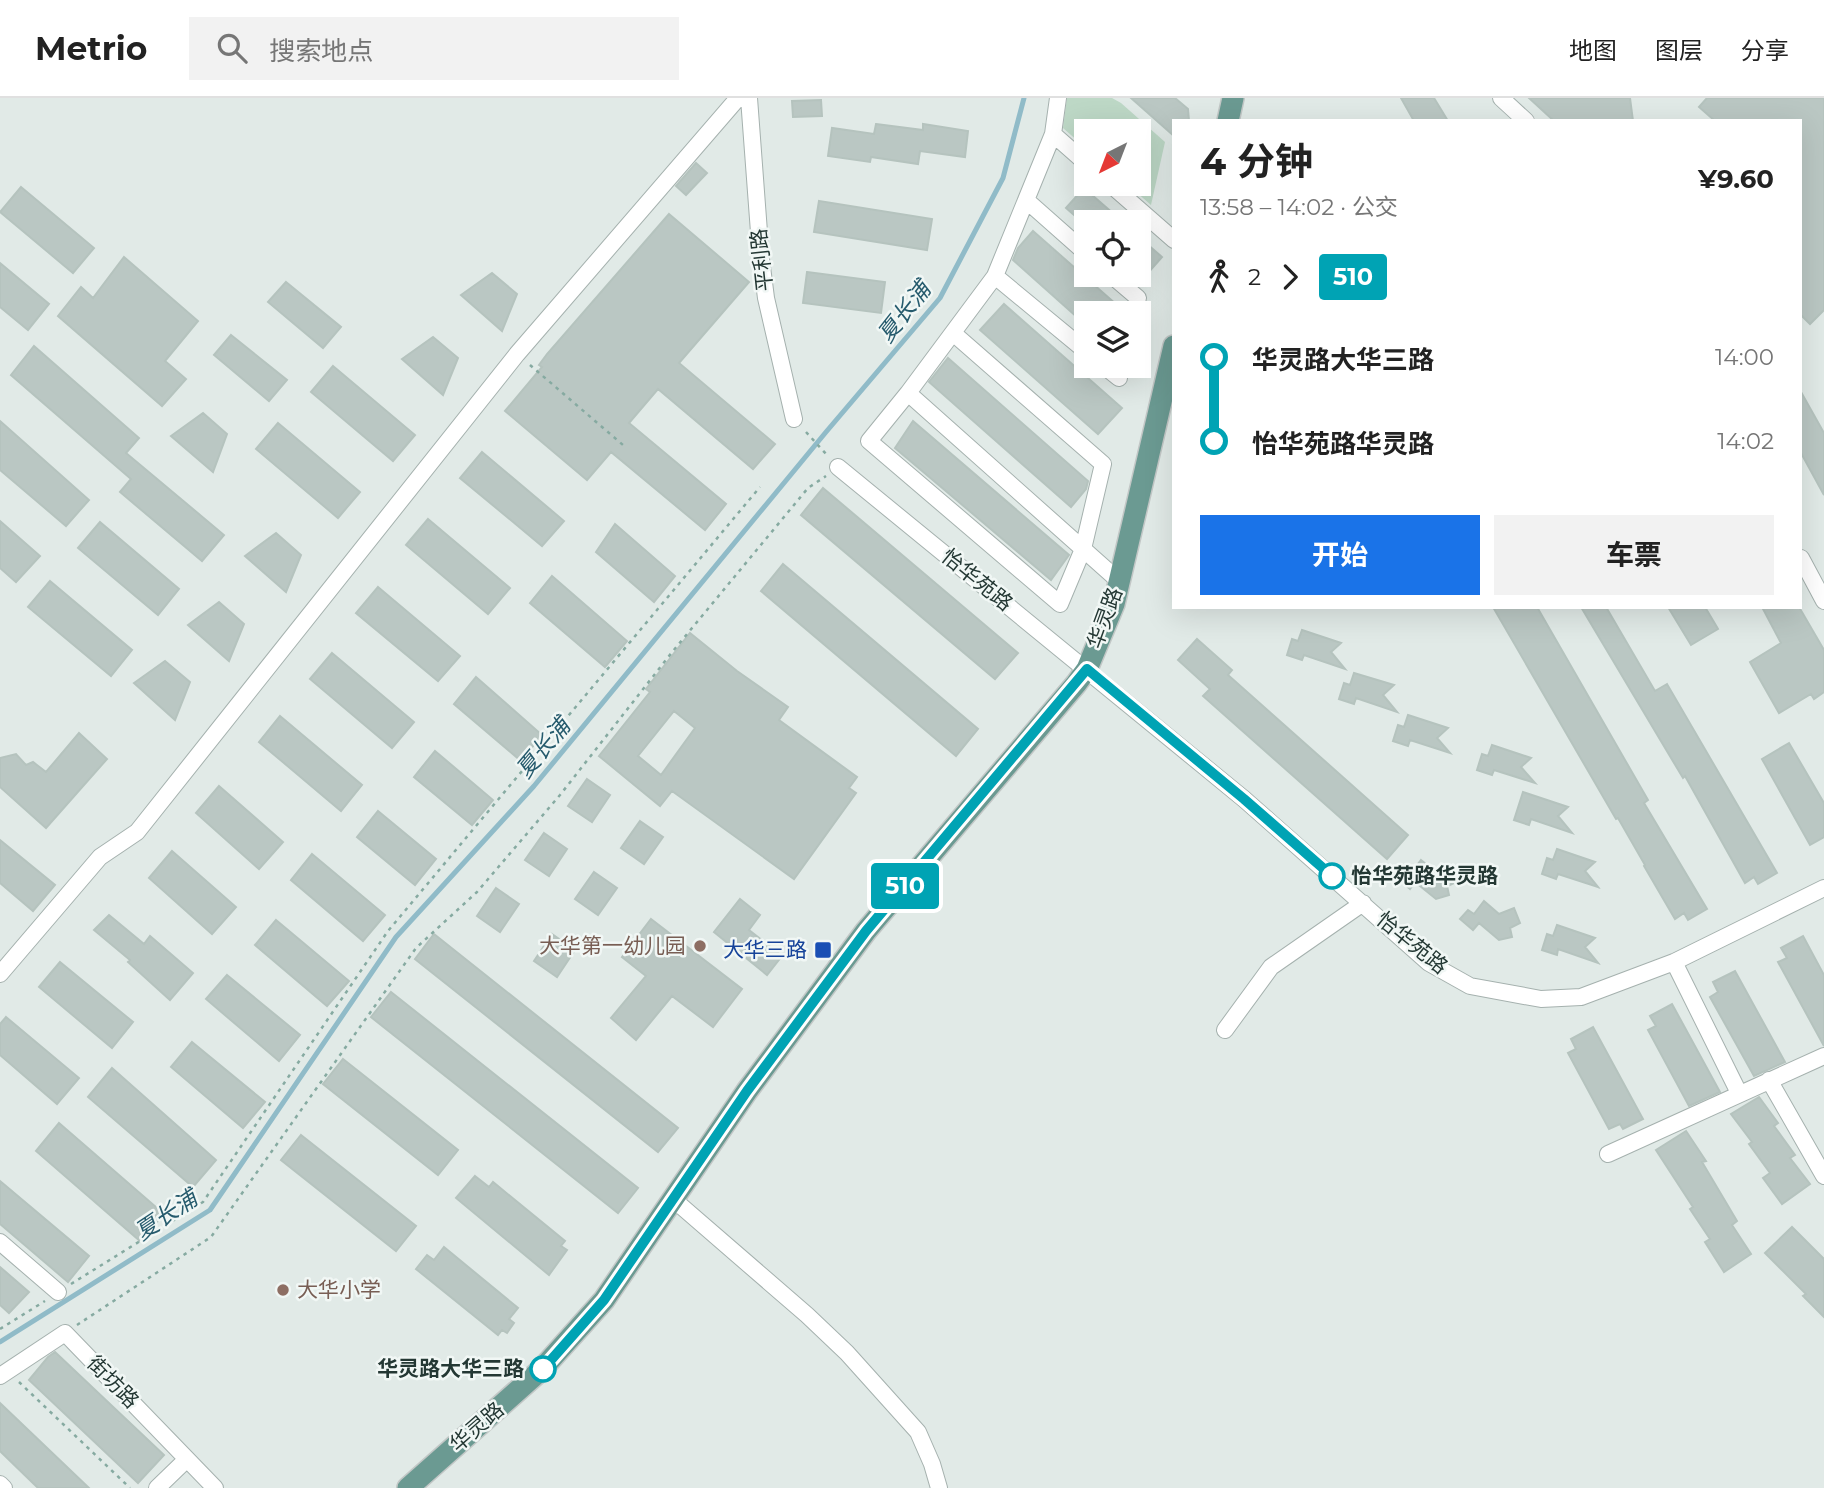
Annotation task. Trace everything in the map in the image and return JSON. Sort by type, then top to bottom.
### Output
[{"type":"main road","points":[[1228,119],[1233,98]]},
{"type":"main road","name":"华灵路","points":[[408,1488],[542,1369],[604,1300],[747,1091],[866,931],[1087,669],[1114,604],[1172,355]]},
{"type":"street","points":[[0,974],[100,857],[138,832],[517,354],[738,98]]},
{"type":"street","name":"平利路","points":[[749,98],[766,298],[794,419]]},
{"type":"street","points":[[953,333],[1103,464],[1083,549],[1060,604],[869,441],[995,276],[1053,134],[1058,98]]},
{"type":"street","points":[[1501,98],[1524,119]]},
{"type":"street","points":[[1053,134],[1074,153]]},
{"type":"street","points":[[1124,196],[1172,238]]},
{"type":"street","points":[[1026,200],[1074,242]]},
{"type":"street","points":[[995,276],[1074,341]]},
{"type":"street","points":[[1125,287],[1138,298]]},
{"type":"street","points":[[908,393],[1119,581]]},
{"type":"street","name":"怡华苑路","points":[[838,467],[1244,799],[1429,963],[1470,986],[1541,999],[1581,997],[1674,962],[1824,888]]},
{"type":"street","points":[[1802,560],[1824,601]]},
{"type":"street","points":[[1225,1030],[1272,967],[1363,904]]},
{"type":"street","points":[[1674,962],[1739,1093]]},
{"type":"street","points":[[1608,1154],[1824,1056]]},
{"type":"street","points":[[1769,1080],[1824,1177]]},
{"type":"street","points":[[673,1199],[847,1353],[918,1433],[933,1464],[939,1488]]},
{"type":"street","points":[[0,1242],[58,1292]]},
{"type":"street","points":[[4,1373],[65,1332]]},
{"type":"street","name":"街坊路","points":[[65,1332],[215,1488]]},
{"type":"street","points":[[157,1488],[187,1458]]},
{"type":"street","points":[[0,1484],[4,1488]]},
{"type":"path","points":[[517,354],[623,445]]},
{"type":"path","points":[[65,1332],[211,1237],[416,948],[477,892],[561,795],[673,650],[808,488],[838,467],[794,419]]},
{"type":"path","points":[[0,1329],[203,1202],[388,931],[760,487]]},
{"type":"path","points":[[4,1373],[130,1488]]},
{"type":"green space","points":[[1067,98],[1112,98],[1139,119],[1074,119],[1074,138],[1063,128]]},
{"type":"green space","points":[[1152,130],[1165,142],[1151,205],[1141,196],[1152,196]]},
{"type":"building","points":[[1131,98],[1175,98],[1188,109],[1189,119],[1172,119],[1172,134]]},
{"type":"building","points":[[1401,98],[1434,98],[1447,119],[1413,119]]},
{"type":"building","points":[[1529,98],[1630,98],[1633,119],[1552,119]]},
{"type":"building","points":[[1707,98],[1824,98],[1824,310],[1810,324],[1802,316],[1802,119],[1713,119],[1699,107]]},
{"type":"building","points":[[821,100],[822,116],[793,117],[792,101]]},
{"type":"building","points":[[876,124],[923,130],[923,124],[968,131],[965,157],[920,151],[918,164],[871,157],[870,162],[828,156],[832,128],[874,134]]},
{"type":"building","points":[[696,163],[707,173],[686,195],[676,186]]},
{"type":"building","points":[[21,187],[94,248],[73,273],[0,212]]},
{"type":"building","points":[[1077,196],[1093,196],[1109,210],[1074,210],[1074,215],[1066,208]]},
{"type":"building","points":[[819,201],[932,219],[927,250],[814,232]]},
{"type":"building","points":[[669,214],[749,282],[679,363],[775,444],[753,469],[658,389],[629,423],[726,504],[705,530],[611,452],[587,480],[505,411],[542,367],[539,365],[547,354]]},
{"type":"building","points":[[1033,231],[1074,267],[1074,287],[1097,287],[1112,301],[1074,301],[1074,314],[1013,260],[1018,248]]},
{"type":"building","points":[[1151,247],[1162,257],[1151,269]]},
{"type":"building","points":[[124,257],[198,321],[165,361],[186,379],[162,406],[58,316],[81,287],[93,298]]},
{"type":"building","points":[[0,263],[49,304],[28,330],[0,307]]},
{"type":"building","points":[[807,272],[885,282],[881,313],[803,303]]},
{"type":"building","points":[[492,273],[517,294],[502,331],[461,295]]},
{"type":"building","points":[[286,282],[341,327],[323,348],[268,302]]},
{"type":"building","points":[[1004,304],[1074,366],[1074,378],[1088,378],[1122,408],[1098,434],[980,330]]},
{"type":"building","points":[[231,335],[287,380],[269,401],[214,355]]},
{"type":"building","points":[[433,337],[458,358],[443,395],[402,359]]},
{"type":"building","points":[[34,346],[139,438],[126,453],[224,535],[202,561],[120,492],[131,479],[11,375]]},
{"type":"building","points":[[948,358],[1088,481],[1086,489],[1071,507],[929,382]]},
{"type":"building","points":[[333,366],[415,435],[393,461],[311,392]]},
{"type":"building","points":[[1802,394],[1824,433],[1824,495],[1802,455]]},
{"type":"building","points":[[203,413],[227,434],[213,472],[171,436]]},
{"type":"building","points":[[0,421],[89,500],[66,526],[0,470]]},
{"type":"building","points":[[913,421],[1069,555],[1051,580],[895,448]]},
{"type":"building","points":[[278,423],[360,492],[338,518],[256,449]]},
{"type":"building","points":[[482,452],[564,521],[542,546],[460,478]]},
{"type":"building","points":[[823,488],[1018,653],[995,679],[801,515]]},
{"type":"building","points":[[428,519],[510,588],[488,614],[406,545]]},
{"type":"building","points":[[0,521],[40,556],[16,582],[0,568]]},
{"type":"building","points":[[100,522],[179,589],[158,615],[78,548]]},
{"type":"building","points":[[615,524],[675,576],[654,602],[596,552]]},
{"type":"building","points":[[276,533],[301,555],[286,592],[245,556]]},
{"type":"building","points":[[783,564],[978,729],[956,756],[761,591]]},
{"type":"building","points":[[552,576],[627,641],[605,667],[530,603]]},
{"type":"building","points":[[50,581],[132,650],[111,676],[28,607]]},
{"type":"building","points":[[378,587],[460,656],[438,681],[356,613]]},
{"type":"building","points":[[219,602],[244,624],[229,661],[188,625]]},
{"type":"building","points":[[1494,609],[1538,609],[1648,800],[1644,803],[1707,909],[1688,920],[1684,913],[1675,919],[1618,818],[1616,819]]},
{"type":"building","points":[[1582,609],[1607,609],[1655,691],[1667,684],[1777,873],[1758,884],[1754,877],[1745,883],[1685,776],[1683,778]]},
{"type":"building","points":[[1669,609],[1706,609],[1718,629],[1691,645]]},
{"type":"building","points":[[1763,609],[1800,609],[1824,650],[1824,692],[1814,699],[1811,694],[1779,713],[1750,662],[1781,643]]},
{"type":"building","points":[[1302,630],[1341,643],[1331,652],[1345,669],[1304,655],[1302,660],[1287,655],[1292,639],[1298,641]]},
{"type":"building","points":[[690,633],[788,707],[779,720],[857,777],[849,788],[856,793],[794,879],[672,791],[660,806],[599,756],[650,692],[646,689]],"holes":[[[674,711],[695,728],[661,775],[638,756]]]},
{"type":"building","points":[[1197,639],[1232,670],[1228,675],[1408,835],[1387,859],[1203,696],[1210,689],[1178,660]]},
{"type":"building","points":[[332,653],[414,722],[392,748],[310,679]]},
{"type":"building","points":[[165,661],[190,682],[175,720],[134,683]]},
{"type":"building","points":[[1354,673],[1394,685],[1383,695],[1397,712],[1356,698],[1354,704],[1339,699],[1344,683],[1350,685]]},
{"type":"building","points":[[476,677],[542,735],[521,761],[454,704]]},
{"type":"building","points":[[1408,715],[1448,728],[1437,738],[1450,753],[1410,740],[1408,746],[1393,741],[1398,725],[1404,727]]},
{"type":"building","points":[[280,716],[362,785],[341,811],[259,742]]},
{"type":"building","points":[[79,733],[107,759],[46,828],[0,787],[0,758],[16,754],[26,765],[33,762],[46,772]]},
{"type":"building","points":[[1789,743],[1824,803],[1824,837],[1810,845],[1762,759]]},
{"type":"building","points":[[1492,745],[1531,758],[1521,767],[1535,783],[1494,770],[1492,775],[1477,770],[1482,754],[1488,756]]},
{"type":"building","points":[[435,751],[493,800],[472,825],[414,777]]},
{"type":"building","points":[[587,779],[610,795],[592,822],[568,806]]},
{"type":"building","points":[[219,786],[283,842],[259,869],[196,813]]},
{"type":"building","points":[[1523,792],[1568,807],[1558,816],[1572,833],[1531,819],[1529,825],[1514,820]]},
{"type":"building","points":[[378,811],[436,859],[415,885],[357,837]]},
{"type":"building","points":[[640,821],[663,837],[644,864],[621,848]]},
{"type":"building","points":[[544,833],[567,849],[549,876],[525,860]]},
{"type":"building","points":[[0,840],[55,885],[33,911],[0,883]]},
{"type":"building","points":[[1557,849],[1595,862],[1585,871],[1598,887],[1558,874],[1556,879],[1542,874],[1547,858],[1553,860]]},
{"type":"building","points":[[172,851],[236,907],[212,934],[149,878]]},
{"type":"building","points":[[312,854],[385,915],[363,941],[291,880]]},
{"type":"building","points":[[1421,860],[1436,872],[1451,866],[1457,882],[1447,886],[1449,895],[1436,899],[1415,882],[1410,889],[1397,878],[1405,868],[1411,873]]},
{"type":"building","points":[[594,872],[617,888],[598,915],[575,899]]},
{"type":"building","points":[[496,888],[519,904],[500,932],[477,916]]},
{"type":"building","points":[[740,899],[760,915],[749,930],[782,956],[767,975],[714,932]]},
{"type":"building","points":[[1484,901],[1499,914],[1514,908],[1520,923],[1510,928],[1512,937],[1499,940],[1479,923],[1473,930],[1460,919],[1468,910],[1474,914]]},
{"type":"building","points":[[109,915],[144,944],[150,936],[193,973],[170,1000],[128,962],[130,960],[94,930]]},
{"type":"building","points":[[651,919],[742,989],[713,1027],[672,996],[636,1040],[611,1018],[646,976],[622,957]]},
{"type":"building","points":[[276,920],[349,981],[327,1006],[255,945]]},
{"type":"building","points":[[1557,925],[1595,938],[1585,947],[1598,963],[1558,949],[1557,955],[1542,950],[1547,934],[1553,936]]},
{"type":"building","points":[[434,934],[678,1128],[658,1152],[415,959]]},
{"type":"building","points":[[552,934],[575,950],[557,977],[534,961]]},
{"type":"building","points":[[1803,936],[1824,975],[1824,1046],[1778,962],[1787,958],[1781,948]]},
{"type":"building","points":[[60,962],[133,1022],[112,1048],[39,987]]},
{"type":"building","points":[[1735,971],[1785,1062],[1754,1076],[1710,997],[1718,992],[1713,982]]},
{"type":"building","points":[[227,975],[300,1035],[279,1061],[206,999]]},
{"type":"building","points":[[391,992],[638,1188],[618,1213],[371,1017]]},
{"type":"building","points":[[1672,1004],[1720,1092],[1689,1106],[1648,1030],[1656,1026],[1650,1016]]},
{"type":"building","points":[[6,1017],[79,1078],[57,1104],[0,1055],[0,1024]]},
{"type":"building","points":[[1593,1027],[1643,1119],[1623,1129],[1620,1124],[1609,1129],[1568,1053],[1576,1049],[1571,1039]]},
{"type":"building","points":[[192,1042],[265,1102],[243,1128],[171,1067]]},
{"type":"building","points":[[343,1059],[458,1150],[438,1175],[323,1084]]},
{"type":"building","points":[[112,1068],[216,1160],[193,1187],[88,1097]]},
{"type":"building","points":[[1759,1097],[1778,1123],[1774,1126],[1795,1155],[1790,1158],[1810,1184],[1782,1204],[1763,1178],[1770,1173],[1731,1114]]},
{"type":"building","points":[[59,1123],[164,1214],[140,1241],[36,1151]]},
{"type":"building","points":[[1686,1131],[1706,1161],[1702,1162],[1737,1221],[1732,1225],[1751,1254],[1724,1272],[1705,1242],[1710,1239],[1690,1209],[1693,1207],[1656,1150]]},
{"type":"building","points":[[301,1135],[416,1226],[396,1251],[281,1160]]},
{"type":"building","points":[[475,1176],[489,1187],[493,1182],[565,1241],[561,1246],[567,1250],[549,1275],[456,1198]]},
{"type":"building","points":[[0,1181],[89,1256],[68,1282],[0,1224]]},
{"type":"building","points":[[1792,1227],[1824,1259],[1824,1317],[1803,1296],[1806,1294],[1765,1253]]},
{"type":"building","points":[[444,1247],[518,1308],[509,1319],[514,1323],[507,1333],[502,1330],[498,1335],[416,1269],[427,1255],[434,1260]]},
{"type":"building","points":[[0,1267],[29,1292],[9,1313],[0,1305]]},
{"type":"building","points":[[55,1352],[164,1455],[138,1483],[29,1380]]},
{"type":"building","points":[[0,1403],[89,1488],[38,1488],[0,1451]]},
{"type":"waterway","name":"夏长浦","points":[[0,1342],[210,1210],[396,937],[534,786],[940,298],[1003,178],[1024,98]]},
{"type":"bus line","name":"510","points":[[543,1369],[604,1300],[747,1091],[866,931],[1087,669],[1332,876]]},
{"type":"place","name":"怡华苑路华灵路","points":[[1332,876]]},
{"type":"place","name":"大华第一幼儿园","points":[[700,946]]},
{"type":"place","name":"大华三路","points":[[823,950]]},
{"type":"place","name":"大华小学","points":[[283,1290]]},
{"type":"place","name":"华灵路大华三路","points":[[543,1369]]}]
